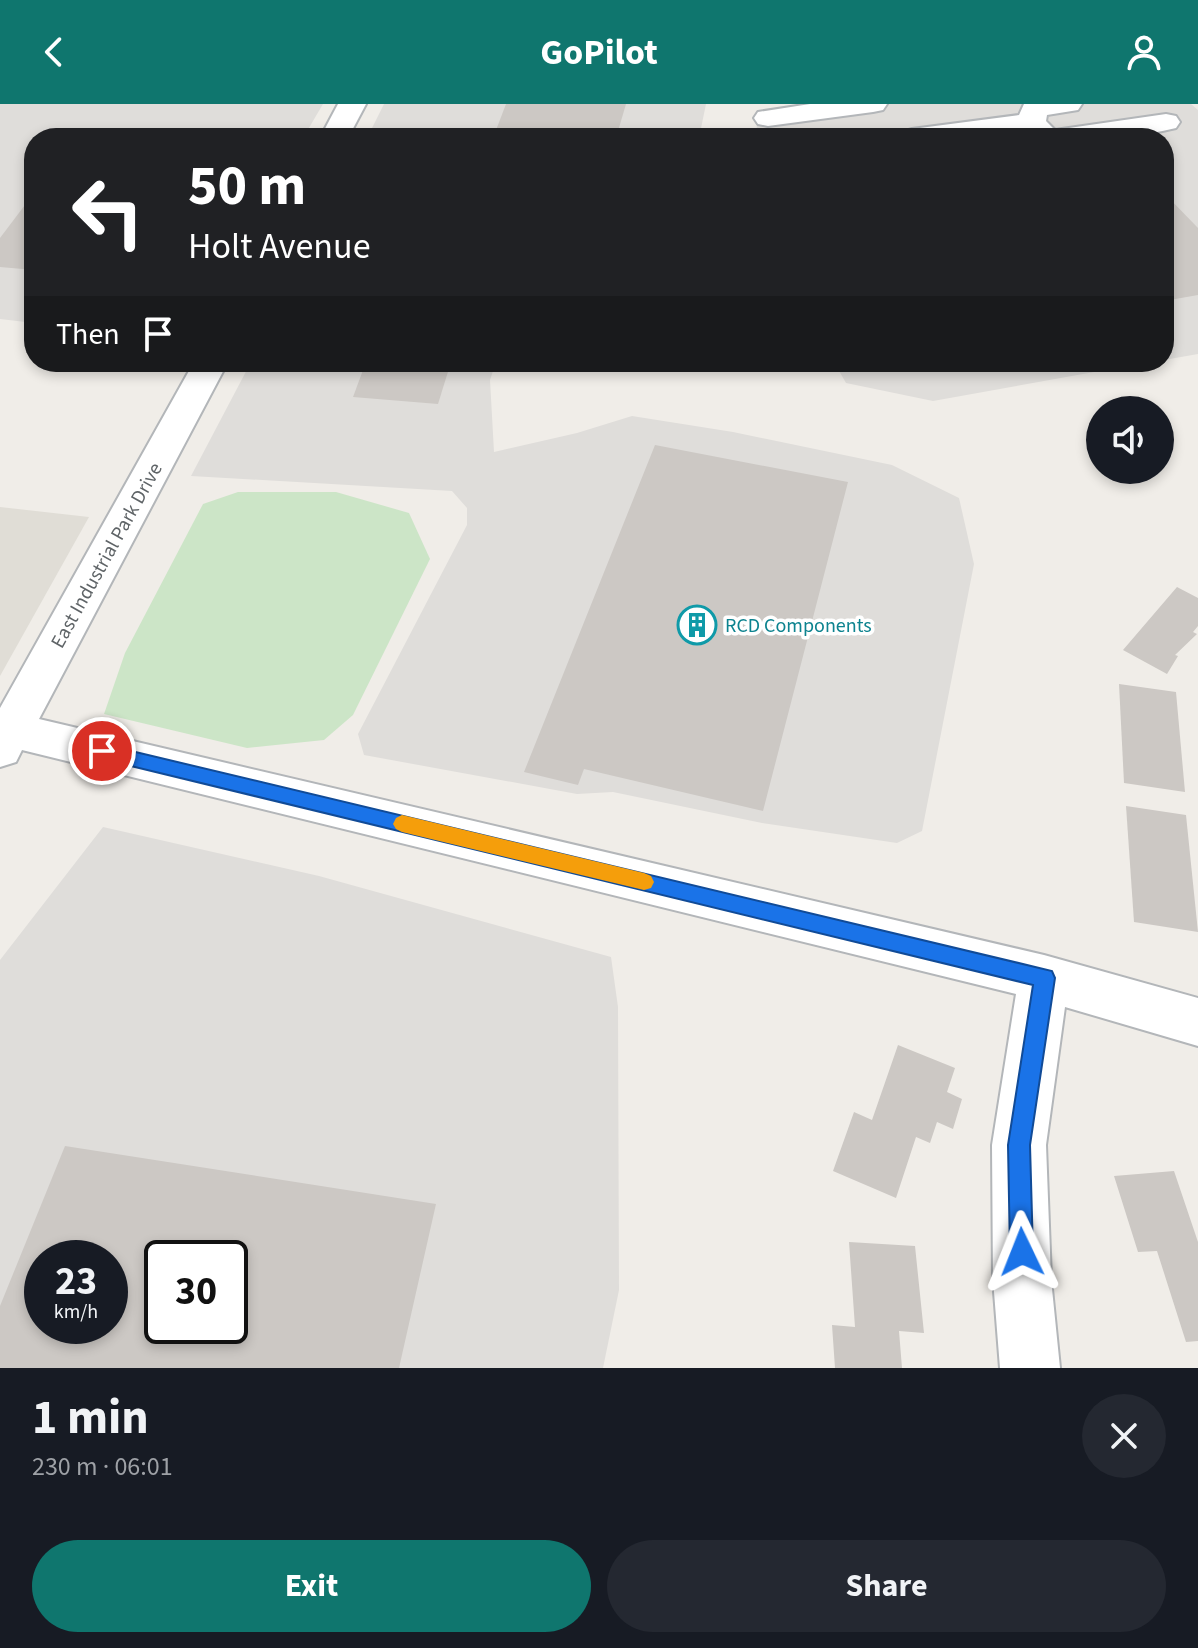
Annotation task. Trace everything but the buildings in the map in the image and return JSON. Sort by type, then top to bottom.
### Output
[{"type":"street","points":[[339,128],[352,104]]},
{"type":"street","points":[[768,118],[873,104]]},
{"type":"street","points":[[981,128],[1022,122],[1034,109],[1068,104]]},
{"type":"street","points":[[1126,128],[1166,122]]},
{"type":"street","name":"East Industrial Park Drive","points":[[4,735],[205,372]]},
{"type":"street","points":[[4,735],[1044,978],[1198,1022]]},
{"type":"street","points":[[1030,1368],[1022,1279],[1019,1145],[1044,978]]},
{"type":"shaded area","points":[[0,104],[323,104],[309,128],[24,128],[24,322],[0,319]]},
{"type":"shaded area","points":[[384,104],[706,104],[701,128],[372,128]]},
{"type":"shaded area","points":[[1191,104],[1198,110],[1198,354],[1174,358],[1174,128],[757,128],[757,123],[790,106]]},
{"type":"shaded area","points":[[246,372],[493,372],[490,380],[494,452],[577,433],[632,416],[733,432],[892,465],[959,498],[974,564],[922,831],[897,843],[762,823],[613,792],[577,794],[364,755],[358,734],[467,525],[467,508],[452,491],[191,476]]},
{"type":"shaded area","points":[[840,372],[1094,372],[933,401],[846,383]]},
{"type":"shaded area","points":[[0,507],[89,517],[0,676]]},
{"type":"shaded area","points":[[103,827],[319,876],[611,957],[618,1007],[619,1290],[603,1368],[0,1368],[0,960]]},
{"type":"green space","points":[[238,492],[336,492],[409,513],[430,559],[353,715],[324,740],[247,748],[104,714],[125,653],[203,504]]},
{"type":"slow traffic","points":[[402,824],[644,882]]},
{"type":"place","name":"RCD Components","points":[[697,625]]},
{"type":"route","points":[[102,751],[1044,978],[1019,1145],[1022,1252]]}]
